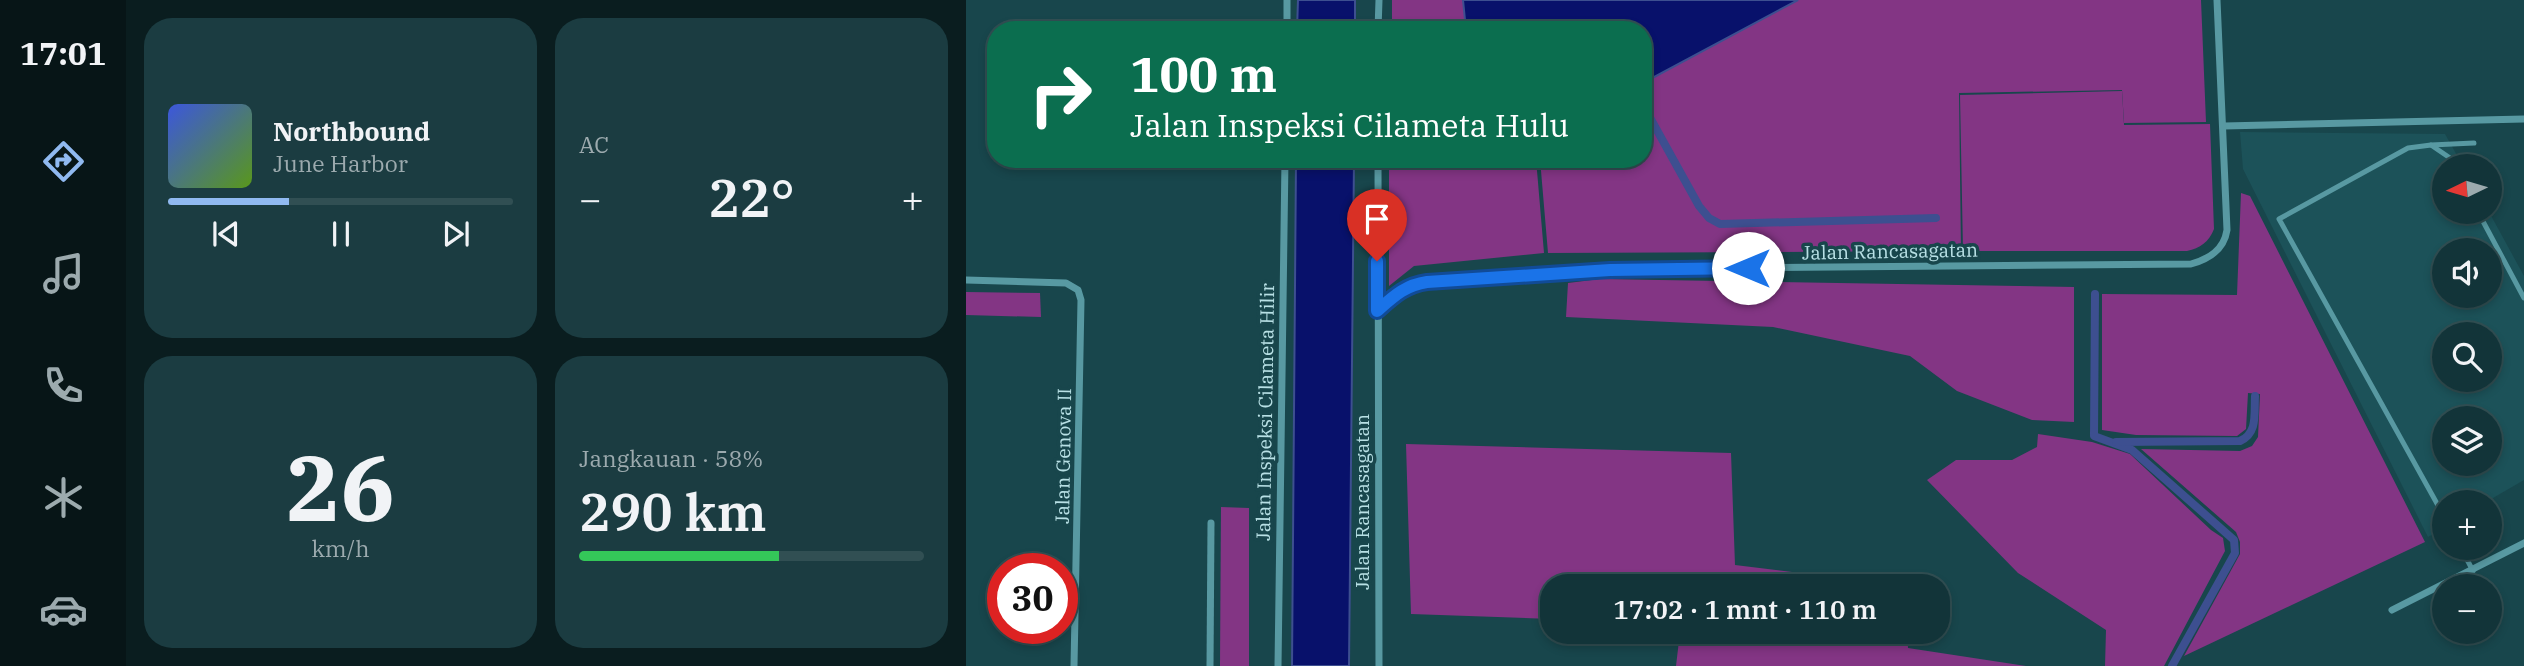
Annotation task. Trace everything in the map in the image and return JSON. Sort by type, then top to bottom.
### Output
[{"type":"street","points":[[1287,0],[1287,21]]},
{"type":"street","points":[[1378,21],[1379,0]]},
{"type":"street","name":"Jalan Rancasagatan","points":[[1379,666],[1377,311],[1401,290],[1414,284],[1610,270],[2191,264],[2213,255],[2226,238],[2224,126],[2217,0]]},
{"type":"street","points":[[2224,126],[2524,119]]},
{"type":"street","name":"Jalan Inspeksi Cilameta Hilir","points":[[1278,666],[1285,168]]},
{"type":"street","points":[[1377,311],[1378,168]]},
{"type":"street","name":"Jalan Genova II","points":[[966,279],[1066,283],[1077,290],[1082,300],[1074,666]]},
{"type":"street","points":[[1210,666],[1211,523]]},
{"type":"street","points":[[2392,610],[2473,571],[2524,542]]},
{"type":"lane","points":[[2432,495],[2279,219],[2409,148],[2474,143]]},
{"type":"lane","points":[[2431,145],[2444,154]]},
{"type":"lane","points":[[2485,224],[2524,298]]},
{"type":"lane","points":[[2467,560],[2473,571]]},
{"type":"shaded area","points":[[1298,0],[1355,0],[1355,21],[1297,21]]},
{"type":"shaded area","points":[[1392,0],[2201,0],[2206,122],[2124,123],[2122,90],[1959,93],[1961,251],[1548,253],[1541,168],[1652,168],[1652,21],[1392,21]]},
{"type":"shaded area","points":[[1463,0],[1798,0],[1652,78],[1652,21],[1465,21]]},
{"type":"shaded area","points":[[2122,91],[2124,125],[2210,124],[2214,229],[2207,241],[2187,251],[1963,251],[1960,95]]},
{"type":"shaded area","points":[[2240,132],[2445,134],[2456,154],[2432,154],[2432,224],[2496,224],[2524,276],[2524,480],[2502,493],[2502,490],[2432,490],[2432,535],[2428,537],[2243,169]]},
{"type":"shaded area","points":[[1296,168],[1354,168],[1349,666],[1292,666]]},
{"type":"shaded area","points":[[1389,168],[1537,168],[1544,253],[1414,266],[1389,286]]},
{"type":"shaded area","points":[[2241,193],[2250,196],[2425,542],[2184,656],[2240,554],[2240,542],[2236,532],[2141,449],[2240,451],[2252,446],[2258,437],[2260,394],[2248,393],[2246,429],[2237,436],[2136,435],[2102,430],[2102,294],[2237,295]]},
{"type":"shaded area","points":[[1600,279],[2074,287],[2074,422],[2032,420],[1957,391],[1910,356],[1773,327],[1566,317],[1568,283]]},
{"type":"shaded area","points":[[966,292],[1040,293],[1041,317],[966,315]]},
{"type":"shaded area","points":[[2038,434],[2092,442],[2130,454],[2211,530],[2223,538],[2225,551],[2164,666],[2105,666],[2106,630],[2018,573],[1927,480],[1956,460],[2012,460],[2037,447]]},
{"type":"shaded area","points":[[1406,444],[1731,453],[1735,565],[1807,574],[1540,574],[1540,619],[1411,614]]},
{"type":"shaded area","points":[[1221,507],[1249,508],[1249,666],[1220,666]]},
{"type":"shaded area","points":[[1679,644],[1908,644],[1908,648],[2026,666],[1676,666]]},
{"type":"waterway","points":[[1652,121],[1699,206],[1709,218],[1720,224],[1936,218]]},
{"type":"waterway","points":[[2095,294],[2094,436],[2132,450],[2234,540],[2235,553],[2172,666]]},
{"type":"waterway","points":[[2116,442],[2240,441],[2246,438],[2252,428],[2255,396]]},
{"type":"route","points":[[1377,261],[1377,311],[1401,290],[1427,282],[1610,270],[1748,268]]}]
